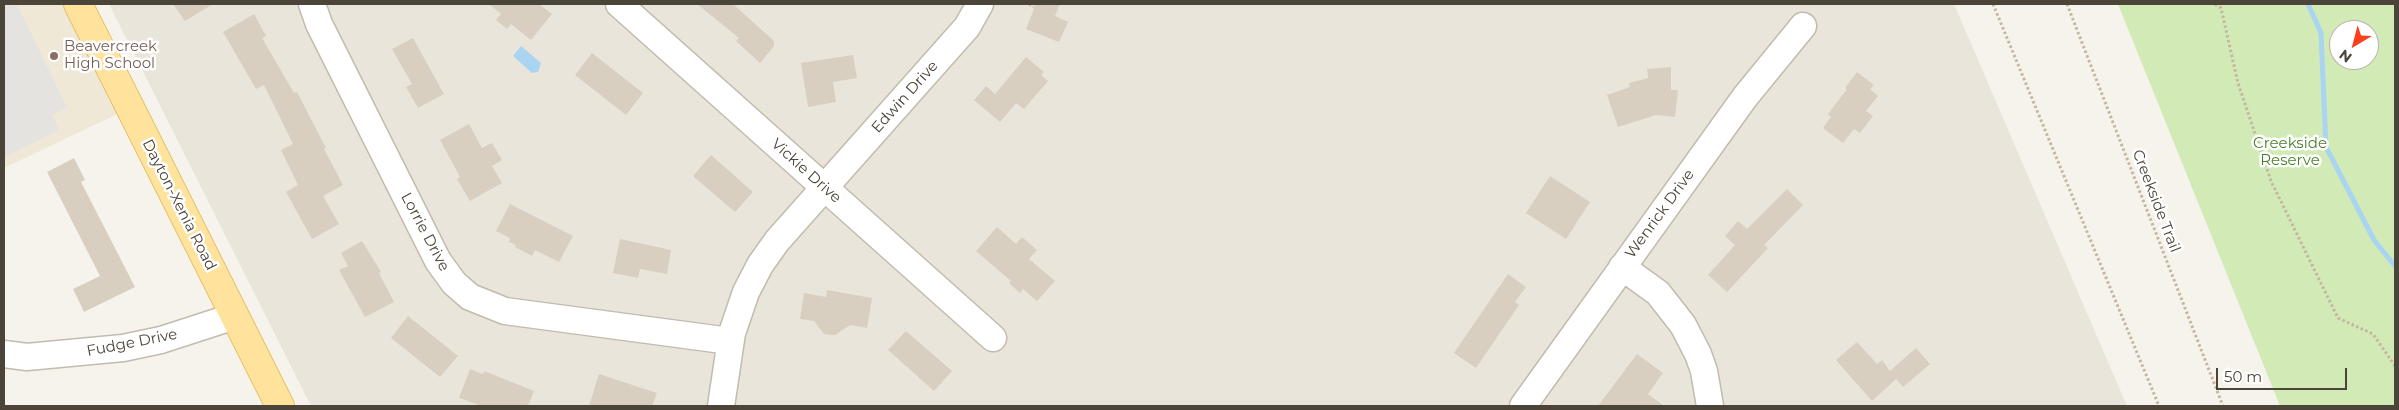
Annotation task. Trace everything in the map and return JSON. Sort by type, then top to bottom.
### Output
[{"type":"main road","name":"Dayton-Xenia Road","points":[[78,4],[280,406]]},
{"type":"street","name":"Lorrie Drive","points":[[312,4],[319,24],[438,261],[454,283],[470,297],[505,311],[730,341]]},
{"type":"street","name":"Vickie Drive","points":[[619,4],[993,338]]},
{"type":"street","name":"Edwin Drive","points":[[721,406],[730,341],[739,308],[760,265],[777,241],[967,27],[980,4]]},
{"type":"street","name":"Wenrick Drive","points":[[1523,406],[1745,97],[1803,26]]},
{"type":"street","points":[[1622,267],[1658,294],[1683,325],[1698,354],[1710,406]]},
{"type":"street","name":"Fudge Drive","points":[[11,358],[123,348],[161,340],[235,316]]},
{"type":"path","points":[[1029,4],[1034,7]]},
{"type":"path","points":[[1993,4],[2159,406]]},
{"type":"path","name":"Creekside Trail","points":[[2067,4],[2223,406]]},
{"type":"path","points":[[2215,4],[2221,8],[2238,83],[2270,181],[2338,318],[2373,334],[2395,366]]},
{"type":"shaded area","name":"Beavercreek High School","points":[[4,4],[78,4],[130,108],[4,168]]},
{"type":"shaded area","points":[[4,4],[17,4],[67,108],[52,115],[59,130],[4,157]]},
{"type":"shaded area","points":[[109,4],[1954,4],[2127,406],[311,406]]},
{"type":"green space","name":"Creekside Reserve","points":[[2118,4],[2395,4],[2395,406],[2280,406]]},
{"type":"water","points":[[521,46],[541,63],[538,72],[532,73],[513,56]]},
{"type":"building","points":[[173,4],[213,4],[185,21]]},
{"type":"building","points":[[489,4],[539,4],[552,14],[531,40],[511,24],[507,29],[496,20],[501,14]]},
{"type":"building","points":[[697,4],[733,4],[774,41],[774,46],[760,63],[736,41],[739,38]]},
{"type":"building","points":[[1036,4],[1060,4],[1055,16],[1068,22],[1059,42],[1026,29]]},
{"type":"building","points":[[254,14],[266,36],[262,38],[294,93],[297,92],[343,185],[323,196],[339,224],[312,239],[286,192],[298,185],[281,150],[293,144],[264,85],[256,89],[223,32]]},
{"type":"building","points":[[413,38],[444,94],[418,108],[406,87],[412,84],[392,49]]},
{"type":"building","points":[[592,53],[643,93],[626,115],[575,75]]},
{"type":"building","points":[[853,55],[857,78],[833,82],[836,102],[808,107],[801,63]]},
{"type":"building","points":[[1026,57],[1044,72],[1041,75],[1048,81],[1024,109],[1016,103],[1000,122],[974,100],[986,86],[995,94]]},
{"type":"building","points":[[1671,67],[1671,90],[1678,90],[1675,117],[1656,115],[1618,127],[1607,95],[1630,87],[1629,83],[1648,78],[1647,69]]},
{"type":"building","points":[[1857,72],[1874,85],[1870,89],[1878,96],[1866,111],[1873,116],[1860,133],[1854,129],[1843,143],[1823,128],[1831,117],[1828,114]]},
{"type":"building","points":[[469,124],[482,148],[492,143],[502,160],[492,166],[502,183],[470,201],[457,179],[460,177],[440,140]]},
{"type":"building","points":[[711,155],[753,192],[735,212],[693,176]]},
{"type":"building","points":[[74,158],[85,180],[81,182],[135,287],[84,312],[73,289],[100,276],[47,172]]},
{"type":"building","points":[[1550,176],[1590,202],[1566,239],[1526,213]]},
{"type":"building","points":[[1787,189],[1803,205],[1764,245],[1768,248],[1727,292],[1708,275],[1735,245],[1725,236],[1738,221],[1747,229]]},
{"type":"building","points":[[510,204],[573,236],[559,262],[535,250],[532,256],[515,247],[516,245],[509,242],[510,238],[496,231]]},
{"type":"building","points":[[997,227],[1016,244],[1022,237],[1037,250],[1029,259],[1055,281],[1037,301],[1023,289],[1020,293],[1009,283],[1011,281],[976,251]]},
{"type":"building","points":[[620,239],[671,250],[667,274],[640,269],[638,278],[613,273]]},
{"type":"building","points":[[362,241],[381,272],[379,273],[394,302],[365,317],[339,270],[348,266],[341,253]]},
{"type":"building","points":[[1508,274],[1526,287],[1515,302],[1519,305],[1476,368],[1454,353]]},
{"type":"building","points":[[827,290],[872,298],[867,328],[850,325],[835,335],[824,334],[814,321],[800,319],[804,293],[826,297]]},
{"type":"building","points":[[408,316],[458,356],[440,377],[391,338]]},
{"type":"building","points":[[906,331],[952,371],[934,391],[888,350]]},
{"type":"building","points":[[1857,342],[1877,364],[1882,360],[1890,371],[1916,348],[1930,364],[1903,387],[1896,379],[1872,401],[1836,360]]},
{"type":"building","points":[[1637,354],[1663,373],[1648,394],[1664,406],[1598,406]]},
{"type":"building","points":[[470,369],[483,374],[484,371],[534,391],[528,406],[482,406],[459,398]]},
{"type":"building","points":[[599,374],[657,393],[652,406],[589,406]]},
{"type":"waterway","points":[[2308,4],[2321,33],[2326,147],[2374,240],[2395,266]]},
{"type":"place","name":"Beavercreek High School","points":[[54,56]]}]
